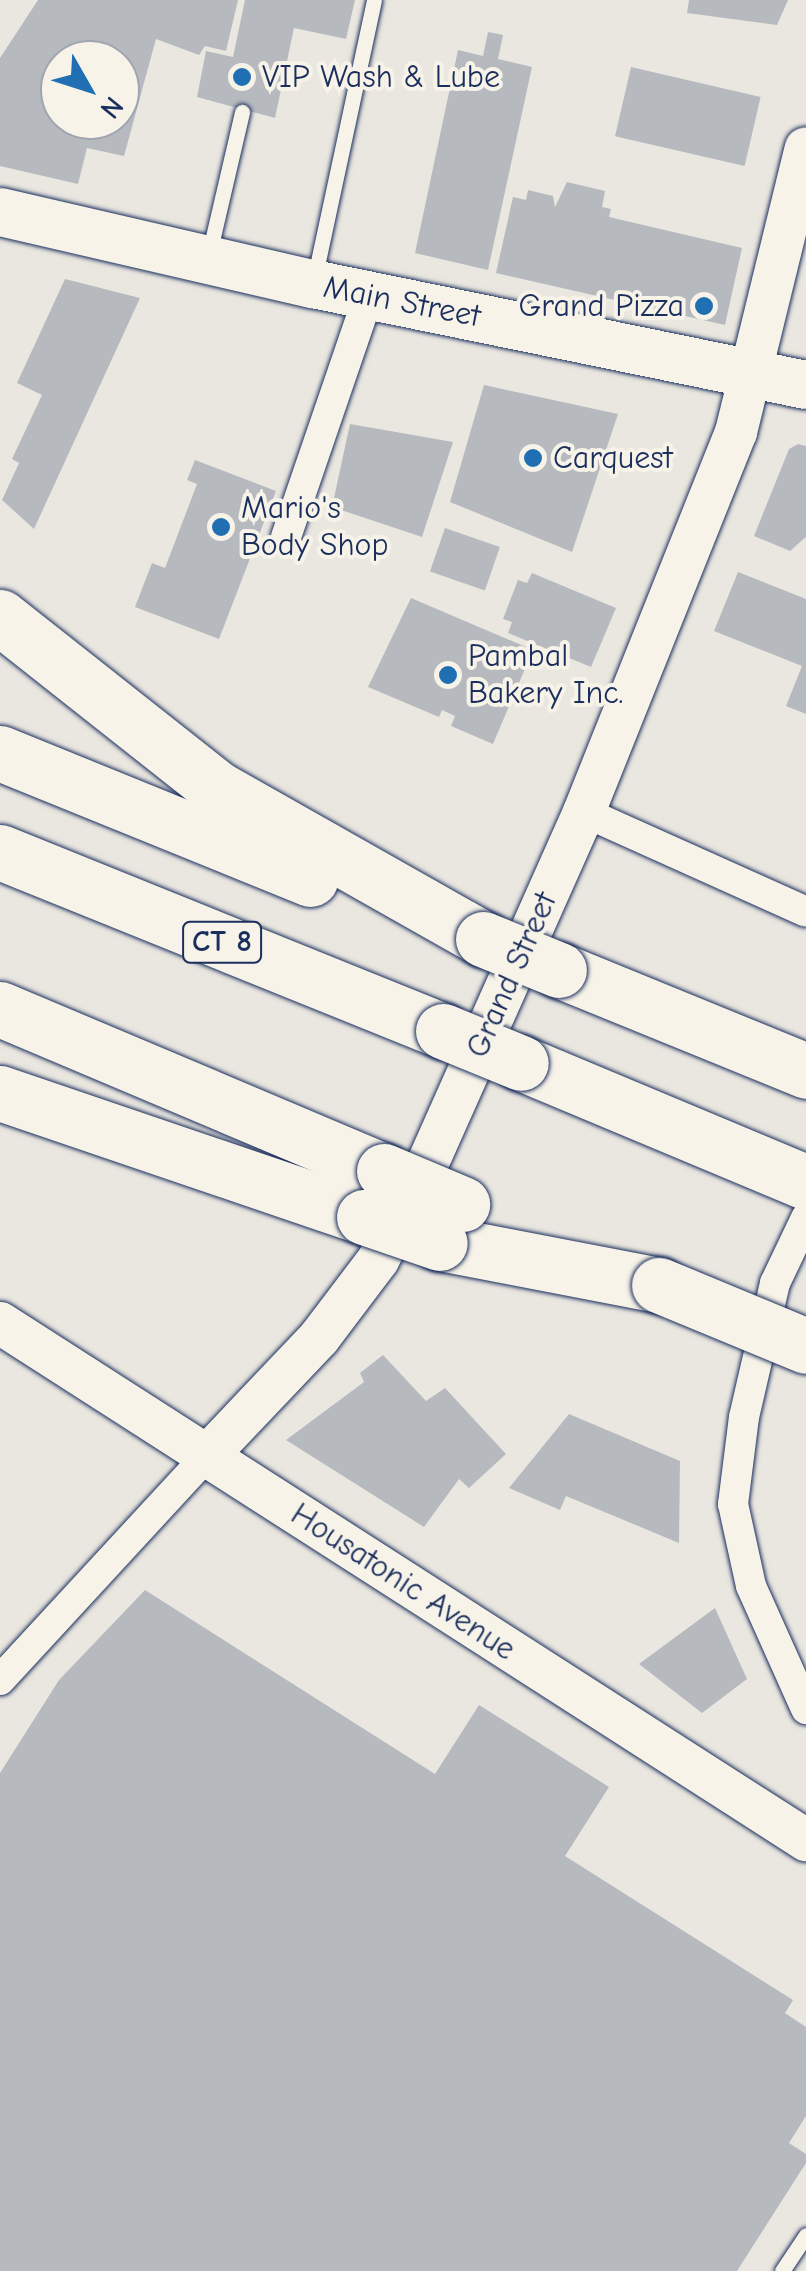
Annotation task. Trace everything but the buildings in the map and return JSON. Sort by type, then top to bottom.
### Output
[{"type":"highway","points":[[0,617],[218,789],[482,939]]},
{"type":"highway","points":[[0,753],[346,893],[482,939],[806,1071]]},
{"type":"highway","name":"CT 8","points":[[0,852],[521,1063],[801,1192]]},
{"type":"highway","points":[[0,1009],[374,1194]]},
{"type":"highway","points":[[0,1092],[374,1194],[451,1223],[659,1285],[806,1346]]},
{"type":"main road","name":"Main Street","points":[[0,212],[313,284],[806,384]]},
{"type":"street","name":"Grand Street","points":[[0,1680],[319,1338],[378,1260],[422,1176],[584,812],[736,432],[806,148]]},
{"type":"street","points":[[286,538],[369,295]]},
{"type":"street","points":[[584,812],[806,912]]},
{"type":"street","points":[[801,1192],[775,1282],[744,1417],[733,1504],[751,1586],[806,1709]]},
{"type":"street","name":"Housatonic Avenue","points":[[0,1323],[806,1840]]},
{"type":"lane","points":[[313,284],[374,0]]},
{"type":"lane","points":[[208,261],[242,112]]},
{"type":"lane","points":[[782,2271],[806,2235]]},
{"type":"place","name":"VIP Wash & Lube","points":[[242,77]]},
{"type":"place","name":"Grand Pizza","points":[[704,306]]},
{"type":"place","name":"Carquest","points":[[533,458]]},
{"type":"place","name":"Mario's Body Shop","points":[[221,527]]},
{"type":"place","name":"Pambal Bakery Inc.","points":[[448,675]]}]
